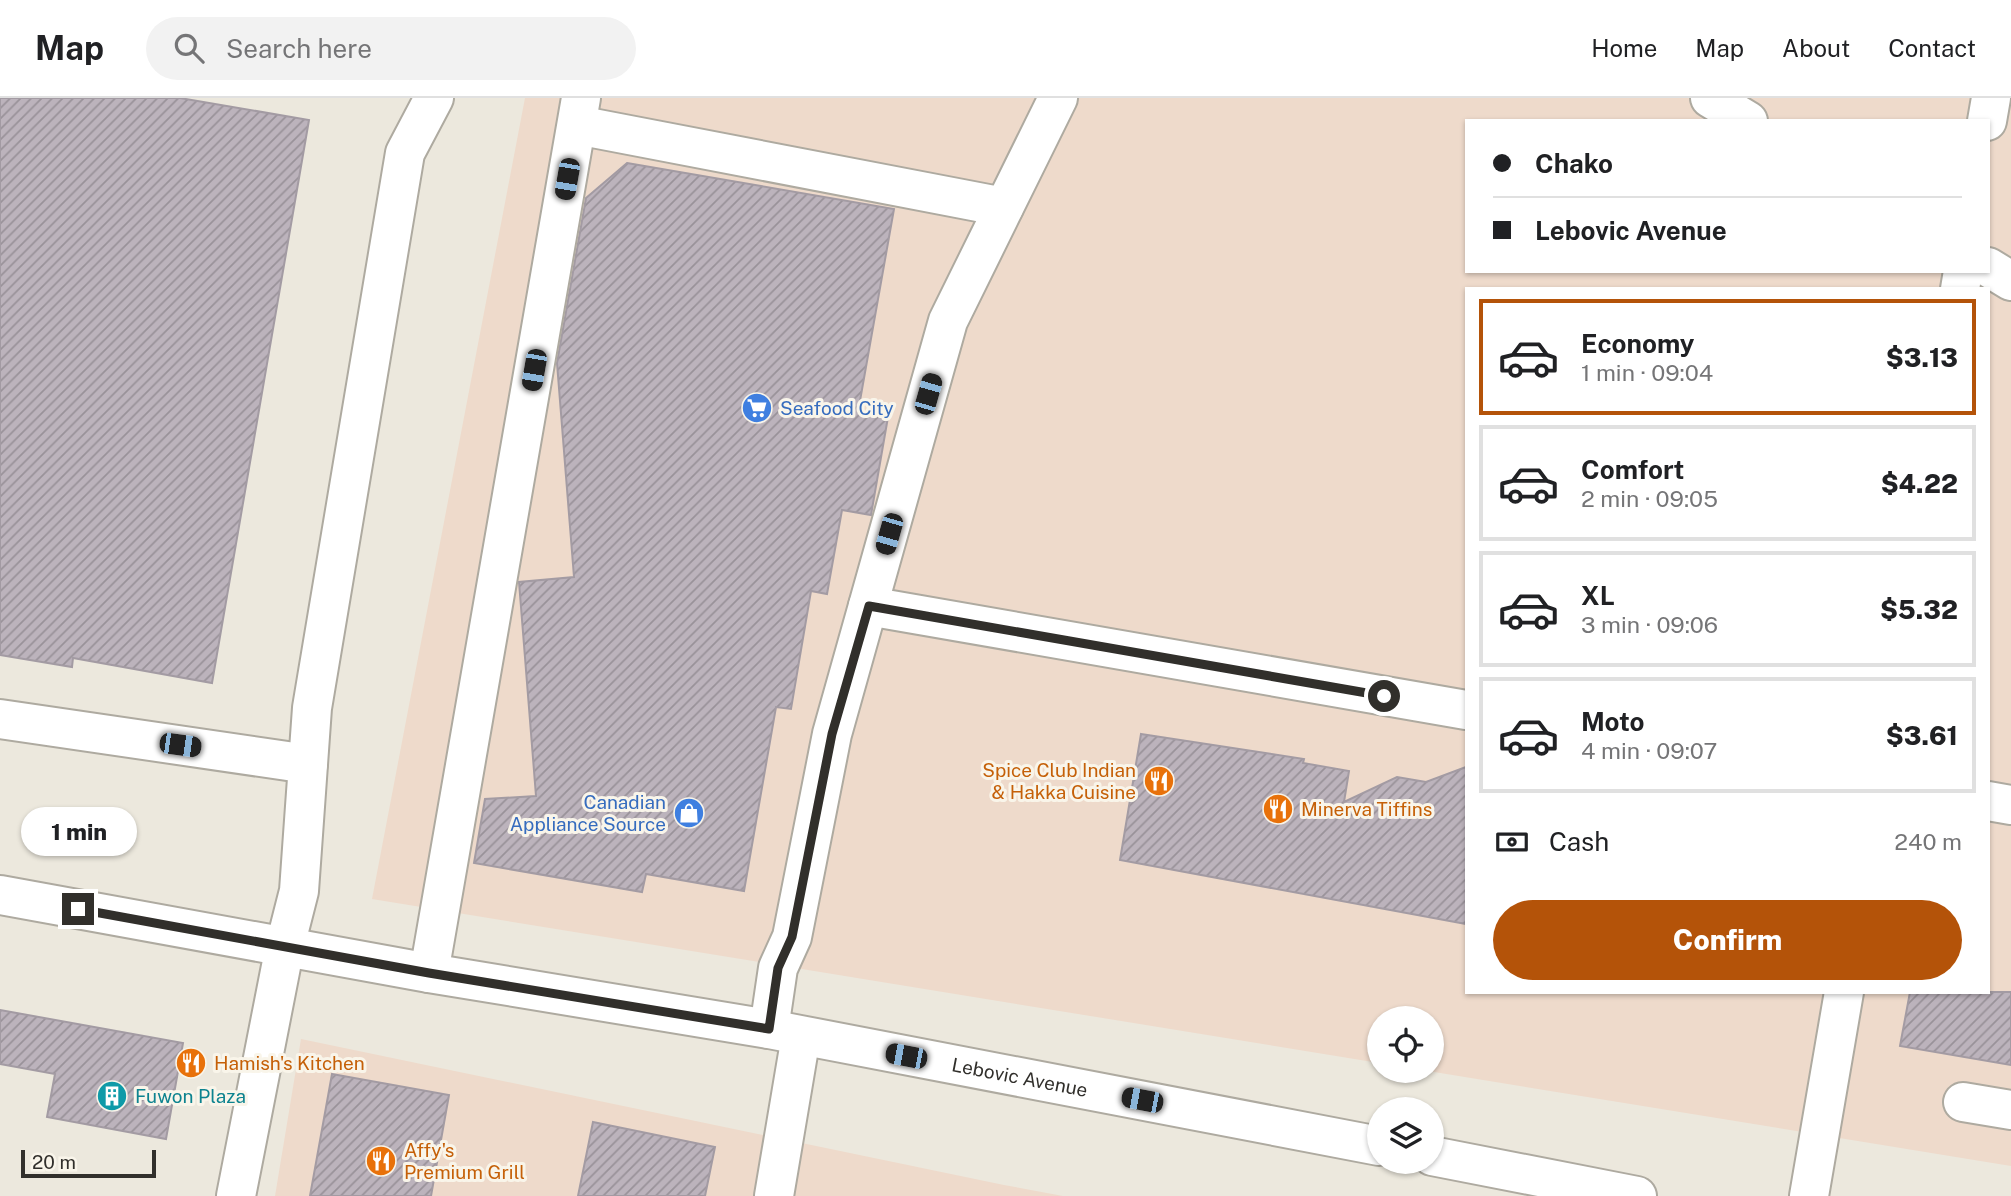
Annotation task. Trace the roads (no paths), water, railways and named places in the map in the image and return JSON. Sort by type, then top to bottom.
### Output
[{"type":"street","points":[[236,1196],[285,946],[299,891],[315,694],[405,153],[434,98]]},
{"type":"street","points":[[774,1196],[785,1033],[778,968],[792,937],[832,734],[948,321],[1058,98]]},
{"type":"street","points":[[1710,98],[1745,119]]},
{"type":"street","points":[[1987,119],[1991,98]]},
{"type":"street","points":[[429,973],[579,111],[1004,207]]},
{"type":"street","points":[[1990,268],[2011,281]]},
{"type":"street","points":[[869,606],[1465,710]]},
{"type":"street","points":[[0,719],[308,764]]},
{"type":"street","points":[[1990,801],[2011,805]]},
{"type":"street","name":"Lebovic Avenue","points":[[0,895],[429,973],[785,1033],[1367,1144]]},
{"type":"street","points":[[1809,1196],[1844,994]]},
{"type":"street","points":[[1963,1102],[2011,1110]]},
{"type":"street","points":[[1444,1158],[1637,1196]]},
{"type":"place","name":"Seafood City","points":[[757,408]]},
{"type":"place","name":"Spice Club Indian & Hakka Cuisine","points":[[1159,781]]},
{"type":"place","name":"Minerva Tiffins","points":[[1278,809]]},
{"type":"place","name":"Canadian Appliance Source","points":[[689,813]]},
{"type":"place","name":"Hamish's Kitchen","points":[[191,1063]]},
{"type":"place","name":"Fuwon Plaza","points":[[112,1096]]},
{"type":"place","name":"Affy's Premium Grill","points":[[381,1161]]}]
